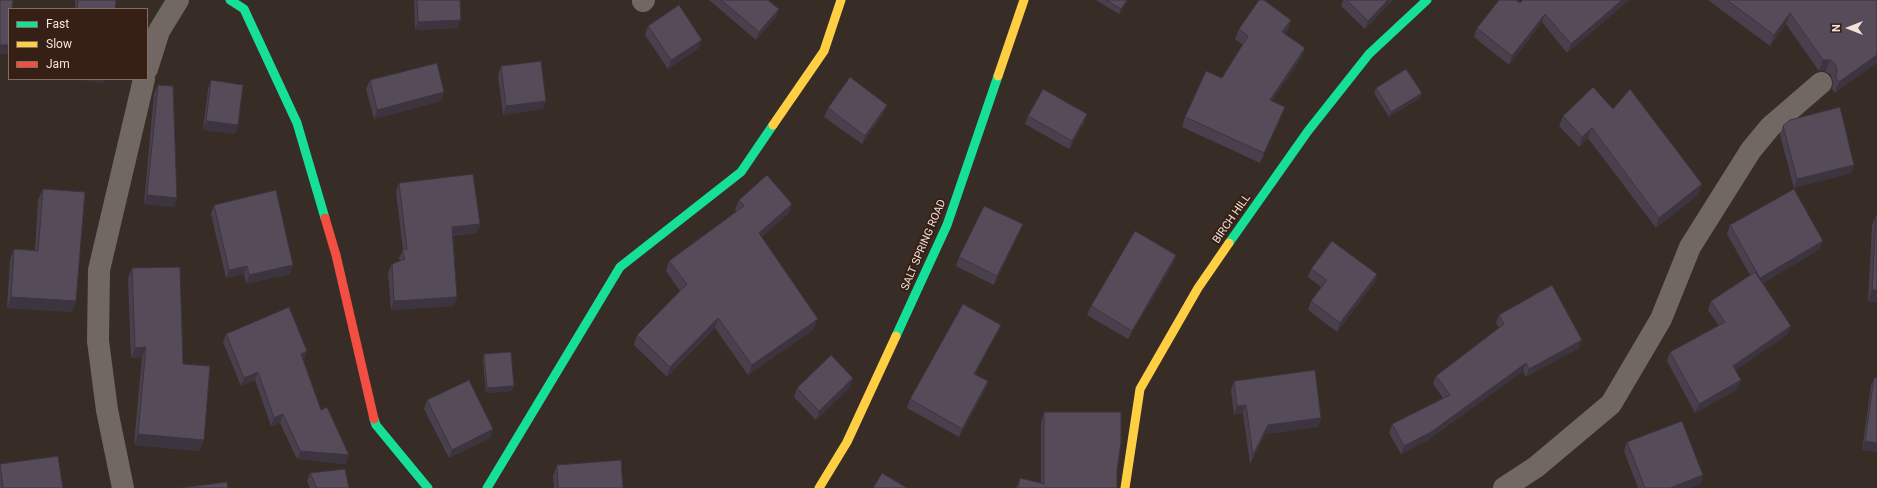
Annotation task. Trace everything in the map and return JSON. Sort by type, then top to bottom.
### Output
[{"type":"street","points":[[148,67],[159,31],[178,0]]},
{"type":"street","points":[[230,0],[244,9],[297,123],[336,255],[376,425],[428,488]]},
{"type":"street","points":[[487,488],[620,268],[741,172],[824,51],[841,0]]},
{"type":"street","name":"SALT SPRING ROAD","points":[[819,488],[847,442],[947,226],[1024,0]]},
{"type":"street","name":"BIRCH HILL","points":[[1124,488],[1140,389],[1198,288],[1308,131],[1369,54],[1427,0]]},
{"type":"street","points":[[123,488],[107,410],[98,341],[99,270],[144,80]]},
{"type":"street","points":[[1504,488],[1536,467],[1612,404],[1661,319],[1690,248],[1751,150],[1770,127],[1821,83]]},
{"type":"building","points":[[0,0],[13,0],[12,8],[8,8],[8,45],[0,45]]},
{"type":"building","points":[[78,0],[116,0],[115,8],[77,8]]},
{"type":"building","points":[[417,0],[460,0],[461,20],[418,22]]},
{"type":"building","points":[[721,0],[768,0],[779,9],[759,32]]},
{"type":"building","points":[[1106,0],[1127,0],[1121,9]]},
{"type":"building","points":[[1259,0],[1264,0],[1291,20],[1282,32],[1305,48],[1270,100],[1285,107],[1264,153],[1185,117],[1206,71],[1222,78],[1248,36],[1239,29]]},
{"type":"building","points":[[1347,0],[1388,0],[1368,21]]},
{"type":"building","points":[[1499,0],[1516,0],[1520,3],[1523,0],[1622,0],[1571,44],[1545,14],[1512,56],[1477,28]]},
{"type":"building","points":[[1727,0],[1877,0],[1877,55],[1839,82],[1836,78],[1837,70],[1835,64],[1830,60],[1823,60],[1790,13],[1774,35]]},
{"type":"building","points":[[679,5],[702,40],[671,60],[648,26]]},
{"type":"building","points":[[541,61],[546,101],[506,106],[501,66]]},
{"type":"building","points":[[437,63],[444,92],[377,110],[370,80]]},
{"type":"building","points":[[1406,69],[1422,93],[1391,112],[1376,88]]},
{"type":"building","points":[[850,77],[887,105],[865,136],[828,108]]},
{"type":"building","points":[[211,80],[243,85],[238,125],[206,121]]},
{"type":"building","points":[[158,85],[173,86],[177,198],[147,195]]},
{"type":"building","points":[[1593,87],[1613,109],[1630,89],[1702,184],[1659,218],[1592,128],[1582,137],[1563,116]]},
{"type":"building","points":[[1043,89],[1087,114],[1072,141],[1028,116]]},
{"type":"building","points":[[1840,107],[1854,165],[1797,179],[1783,126],[1790,120]]},
{"type":"building","points":[[473,174],[480,224],[452,227],[457,297],[394,301],[392,264],[405,259],[402,250],[407,249],[399,183]]},
{"type":"building","points":[[767,175],[792,204],[759,233],[818,319],[752,365],[718,318],[670,367],[637,335],[687,284],[669,261],[744,206],[739,200]]},
{"type":"building","points":[[43,189],[85,192],[76,301],[11,297],[14,249],[38,251]]},
{"type":"building","points":[[1794,189],[1823,241],[1760,278],[1730,225]]},
{"type":"building","points":[[276,190],[293,265],[249,275],[247,266],[229,270],[214,205]]},
{"type":"building","points":[[984,206],[1023,224],[997,276],[959,257]]},
{"type":"building","points":[[1876,215],[1877,290],[1872,290]]},
{"type":"building","points":[[1135,231],[1176,255],[1132,331],[1091,306]]},
{"type":"building","points":[[1332,241],[1377,274],[1340,323],[1311,301],[1327,280],[1311,269]]},
{"type":"building","points":[[180,267],[183,364],[210,366],[204,440],[138,434],[146,347],[135,348],[132,268]]},
{"type":"building","points":[[1755,272],[1791,326],[1733,366],[1741,380],[1699,404],[1670,352],[1725,322],[1711,301]]},
{"type":"building","points":[[1552,285],[1582,340],[1529,369],[1526,363],[1431,432],[1404,446],[1392,424],[1450,395],[1436,376],[1504,324],[1499,315]]},
{"type":"building","points":[[963,304],[1001,325],[974,374],[988,381],[962,429],[910,399]]},
{"type":"building","points":[[289,307],[307,351],[301,354],[321,410],[327,407],[349,455],[300,451],[283,414],[274,418],[258,372],[244,378],[226,334]]},
{"type":"building","points":[[511,352],[514,386],[487,388],[484,354]]},
{"type":"building","points":[[831,355],[853,378],[819,411],[797,388]]},
{"type":"building","points":[[1315,370],[1321,418],[1268,425],[1253,455],[1246,405],[1237,406],[1234,381]]},
{"type":"building","points":[[1874,378],[1877,378],[1877,443],[1865,441]]},
{"type":"building","points":[[469,380],[493,429],[452,450],[427,400]]},
{"type":"building","points":[[1044,412],[1121,412],[1121,443],[1117,470],[1117,488],[1018,488],[1020,478],[1044,484]]},
{"type":"building","points":[[1682,421],[1703,475],[1670,488],[1645,488],[1627,442]]},
{"type":"building","points":[[58,456],[63,488],[3,488],[0,464]]},
{"type":"building","points":[[621,460],[623,488],[558,488],[557,465]]},
{"type":"building","points":[[345,469],[349,488],[317,488],[310,473]]},
{"type":"building","points":[[882,473],[907,488],[873,488]]},
{"type":"building","points":[[227,482],[228,488],[180,488]]},
{"type":"traffic: fast","points":[[230,0],[244,9],[297,123],[325,218]]},
{"type":"traffic: fast","points":[[1229,243],[1308,131],[1369,54],[1427,0]]},
{"type":"traffic: fast","points":[[896,336],[947,225],[998,76]]},
{"type":"traffic: fast","points":[[487,488],[620,267],[741,172],[773,125]]},
{"type":"traffic: fast","points":[[374,419],[376,425],[428,488]]},
{"type":"traffic: slow","points":[[773,125],[824,51],[841,0]]},
{"type":"traffic: slow","points":[[998,76],[1024,0]]},
{"type":"traffic: slow","points":[[1125,488],[1140,389],[1198,288],[1229,243]]},
{"type":"traffic: slow","points":[[819,488],[847,442],[896,336]]},
{"type":"traffic: jam","points":[[325,218],[336,255],[374,419]]}]
